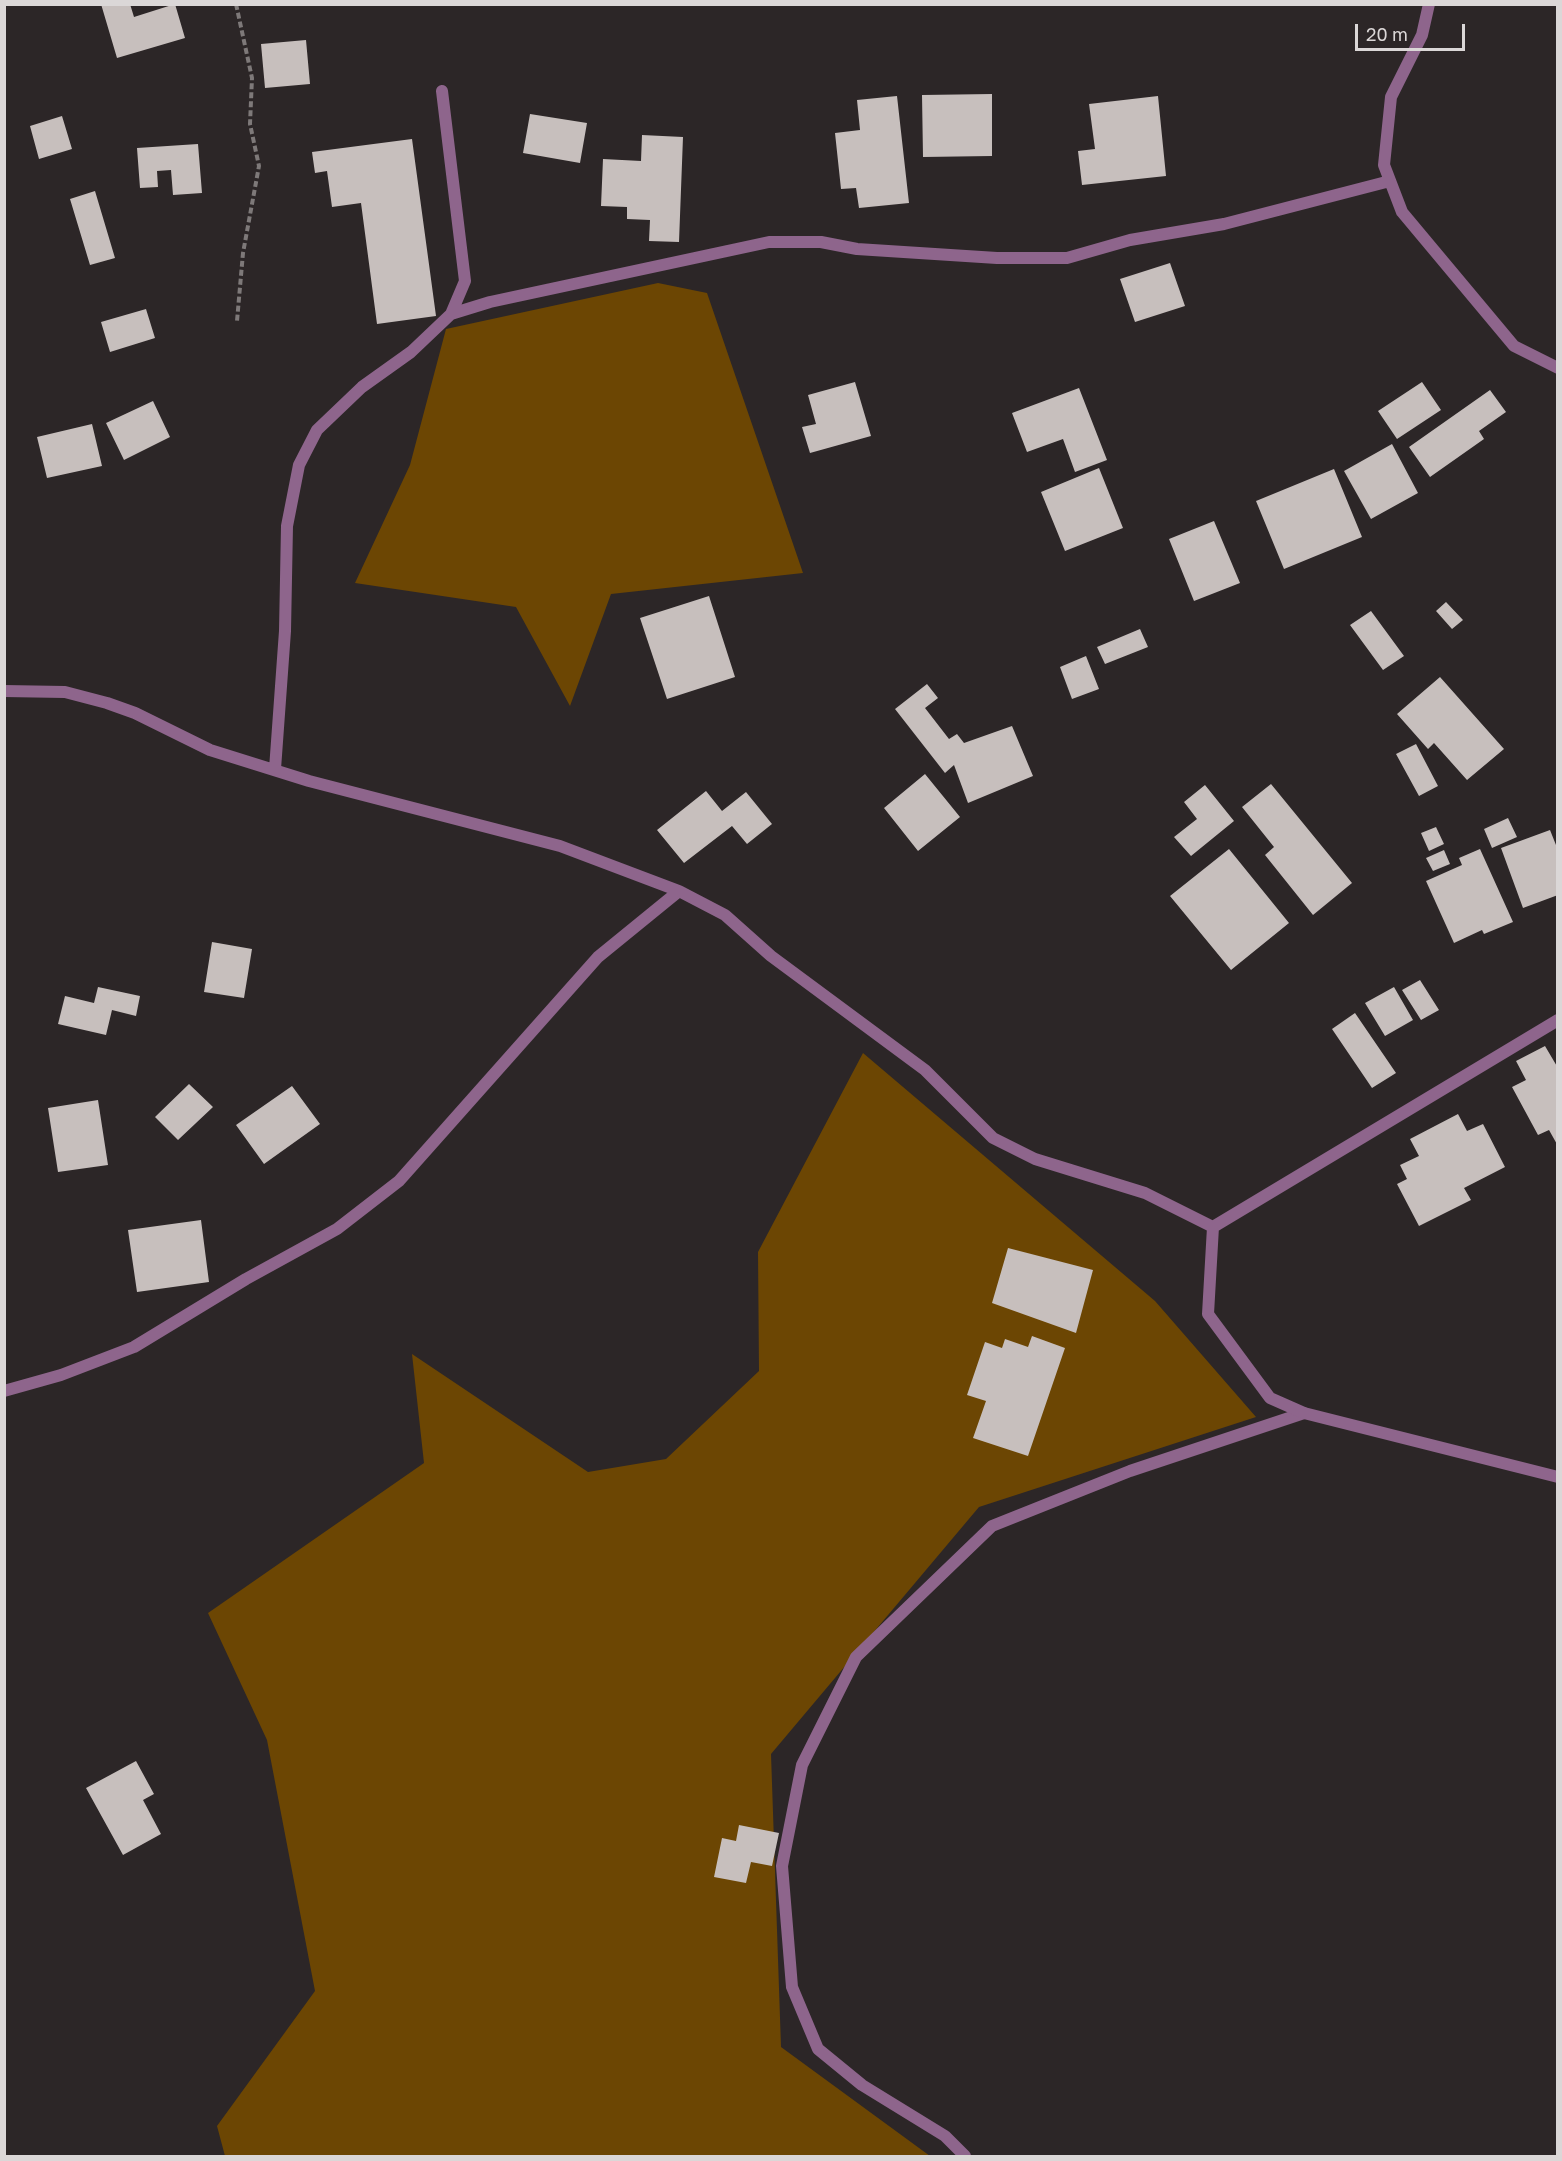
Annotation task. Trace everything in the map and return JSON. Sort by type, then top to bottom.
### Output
[{"type":"street","points":[[1429,4],[1422,35],[1391,97],[1384,165],[1402,212],[1514,346],[1557,369]]},
{"type":"street","points":[[275,769],[285,631],[287,526],[299,465],[317,430],[362,387],[411,352],[451,314],[465,281],[442,91]]},
{"type":"street","points":[[451,314],[490,302],[769,242],[821,242],[857,249],[997,258],[1068,258],[1130,240],[1224,224],[1390,181]]},
{"type":"street","points":[[4,691],[65,692],[107,703],[135,713],[210,750],[309,781],[560,846],[679,891],[725,915],[771,957],[925,1070],[993,1138],[1035,1159],[1145,1193],[1213,1227]]},
{"type":"street","points":[[4,1391],[61,1375],[134,1347],[246,1279],[337,1229],[399,1181],[598,957],[679,891]]},
{"type":"street","points":[[1213,1227],[1557,1020]]},
{"type":"street","points":[[1213,1227],[1208,1314],[1270,1398],[1304,1413],[1557,1477]]},
{"type":"street","points":[[965,2157],[945,2136],[862,2085],[818,2049],[792,1987],[782,1866],[802,1765],[856,1657],[992,1526],[1130,1471],[1304,1413]]},
{"type":"path","points":[[236,4],[252,78],[250,124],[259,166],[243,253],[237,321]]},
{"type":"shaded area","points":[[658,283],[707,293],[803,573],[611,594],[570,706],[516,607],[355,583],[410,465],[446,329]]},
{"type":"shaded area","points":[[863,1053],[1155,1301],[1256,1417],[979,1507],[771,1754],[781,2047],[930,2156],[225,2156],[217,2126],[315,1991],[267,1740],[208,1613],[424,1463],[412,1354],[588,1472],[666,1459],[759,1371],[758,1252]]},
{"type":"building","points":[[101,4],[130,4],[134,17],[175,4],[185,38],[117,58]]},
{"type":"building","points":[[306,40],[310,84],[265,88],[261,44]]},
{"type":"building","points":[[992,94],[992,156],[923,157],[922,95]]},
{"type":"building","points":[[897,96],[909,203],[859,208],[856,188],[841,189],[835,133],[860,130],[857,100]]},
{"type":"building","points":[[1158,96],[1166,176],[1082,185],[1078,151],[1095,149],[1089,104]]},
{"type":"building","points":[[530,114],[587,123],[580,163],[523,153]]},
{"type":"building","points":[[62,116],[72,149],[39,159],[30,126]]},
{"type":"building","points":[[642,135],[683,137],[679,242],[649,241],[650,220],[627,219],[627,207],[601,206],[603,159],[641,161]]},
{"type":"building","points":[[412,139],[436,316],[377,324],[361,203],[332,207],[327,171],[315,173],[312,152]]},
{"type":"building","points":[[198,144],[202,193],[173,195],[171,170],[157,171],[158,187],[140,188],[137,148]]},
{"type":"building","points":[[95,191],[115,258],[90,265],[70,199]]},
{"type":"building","points":[[1170,263],[1185,306],[1135,322],[1120,279]]},
{"type":"building","points":[[146,309],[155,338],[110,352],[101,322]]},
{"type":"building","points":[[855,382],[871,436],[810,453],[802,427],[816,424],[808,395]]},
{"type":"building","points":[[1422,382],[1441,410],[1397,439],[1378,411]]},
{"type":"building","points":[[1079,388],[1107,460],[1075,472],[1063,439],[1027,452],[1012,413]]},
{"type":"building","points":[[1490,390],[1506,412],[1479,431],[1484,439],[1430,477],[1409,447]]},
{"type":"building","points":[[153,401],[170,437],[124,460],[106,423]]},
{"type":"building","points":[[92,424],[102,466],[47,478],[37,437]]},
{"type":"building","points":[[1392,444],[1418,493],[1371,519],[1344,471]]},
{"type":"building","points":[[1099,468],[1123,528],[1065,551],[1041,492]]},
{"type":"building","points":[[1334,469],[1362,537],[1284,569],[1256,501]]},
{"type":"building","points":[[1214,521],[1240,583],[1194,601],[1169,539]]},
{"type":"building","points":[[709,596],[735,677],[667,699],[640,618]]},
{"type":"building","points":[[1446,602],[1463,620],[1452,629],[1436,611]]},
{"type":"building","points":[[1371,611],[1404,656],[1383,670],[1350,625]]},
{"type":"building","points":[[1140,629],[1148,647],[1105,664],[1097,647]]},
{"type":"building","points":[[1086,656],[1099,689],[1072,699],[1060,667]]},
{"type":"building","points":[[1440,677],[1504,749],[1467,780],[1434,743],[1428,749],[1397,714]]},
{"type":"building","points":[[927,684],[938,698],[925,708],[949,739],[957,734],[964,743],[1012,726],[1033,776],[968,803],[954,765],[945,773],[895,709]]},
{"type":"building","points":[[1416,744],[1438,786],[1419,796],[1396,754]]},
{"type":"building","points":[[925,774],[960,817],[918,851],[884,808]]},
{"type":"building","points":[[1271,784],[1352,883],[1313,915],[1265,855],[1274,847],[1242,807]]},
{"type":"building","points":[[1205,785],[1234,821],[1191,856],[1174,837],[1197,819],[1184,802]]},
{"type":"building","points":[[706,791],[722,811],[746,792],[772,824],[747,844],[732,826],[684,863],[657,830]]},
{"type":"building","points":[[1508,818],[1517,837],[1492,848],[1484,829]]},
{"type":"building","points":[[1436,827],[1444,844],[1429,851],[1421,833]]},
{"type":"building","points":[[1550,830],[1558,850],[1558,895],[1523,908],[1501,848]]},
{"type":"building","points":[[1229,849],[1289,923],[1231,970],[1170,896]]},
{"type":"building","points":[[1480,849],[1513,922],[1484,934],[1482,930],[1454,943],[1426,881],[1462,865],[1459,858]]},
{"type":"building","points":[[1444,850],[1450,864],[1433,871],[1426,858]]},
{"type":"building","points":[[212,942],[252,949],[244,998],[204,992]]},
{"type":"building","points":[[1420,980],[1439,1010],[1421,1020],[1402,990]]},
{"type":"building","points":[[98,987],[140,996],[136,1016],[112,1010],[106,1035],[58,1024],[65,996],[94,1003]]},
{"type":"building","points":[[1394,987],[1413,1020],[1385,1036],[1365,1003]]},
{"type":"building","points":[[1355,1013],[1396,1073],[1372,1088],[1332,1029]]},
{"type":"building","points":[[1545,1046],[1558,1068],[1558,1146],[1549,1130],[1538,1135],[1512,1087],[1526,1080],[1516,1061]]},
{"type":"building","points":[[189,1084],[213,1107],[178,1140],[155,1117]]},
{"type":"building","points":[[292,1086],[320,1124],[264,1164],[236,1125]]},
{"type":"building","points":[[98,1100],[108,1165],[58,1172],[48,1108]]},
{"type":"building","points":[[1458,1114],[1467,1131],[1483,1124],[1505,1167],[1464,1188],[1471,1200],[1419,1226],[1397,1184],[1407,1179],[1400,1165],[1419,1156],[1410,1139]]},
{"type":"building","points":[[201,1220],[209,1282],[137,1292],[128,1230]]},
{"type":"building","points":[[1008,1248],[1093,1270],[1076,1333],[992,1303]]},
{"type":"building","points":[[1032,1336],[1065,1348],[1028,1456],[973,1438],[986,1401],[967,1395],[985,1342],[1002,1348],[1005,1339],[1028,1347]]},
{"type":"building","points":[[136,1761],[154,1794],[143,1800],[161,1834],[123,1855],[86,1788]]},
{"type":"building","points":[[739,1825],[779,1833],[772,1866],[751,1862],[746,1883],[714,1877],[722,1838],[736,1841]]}]
